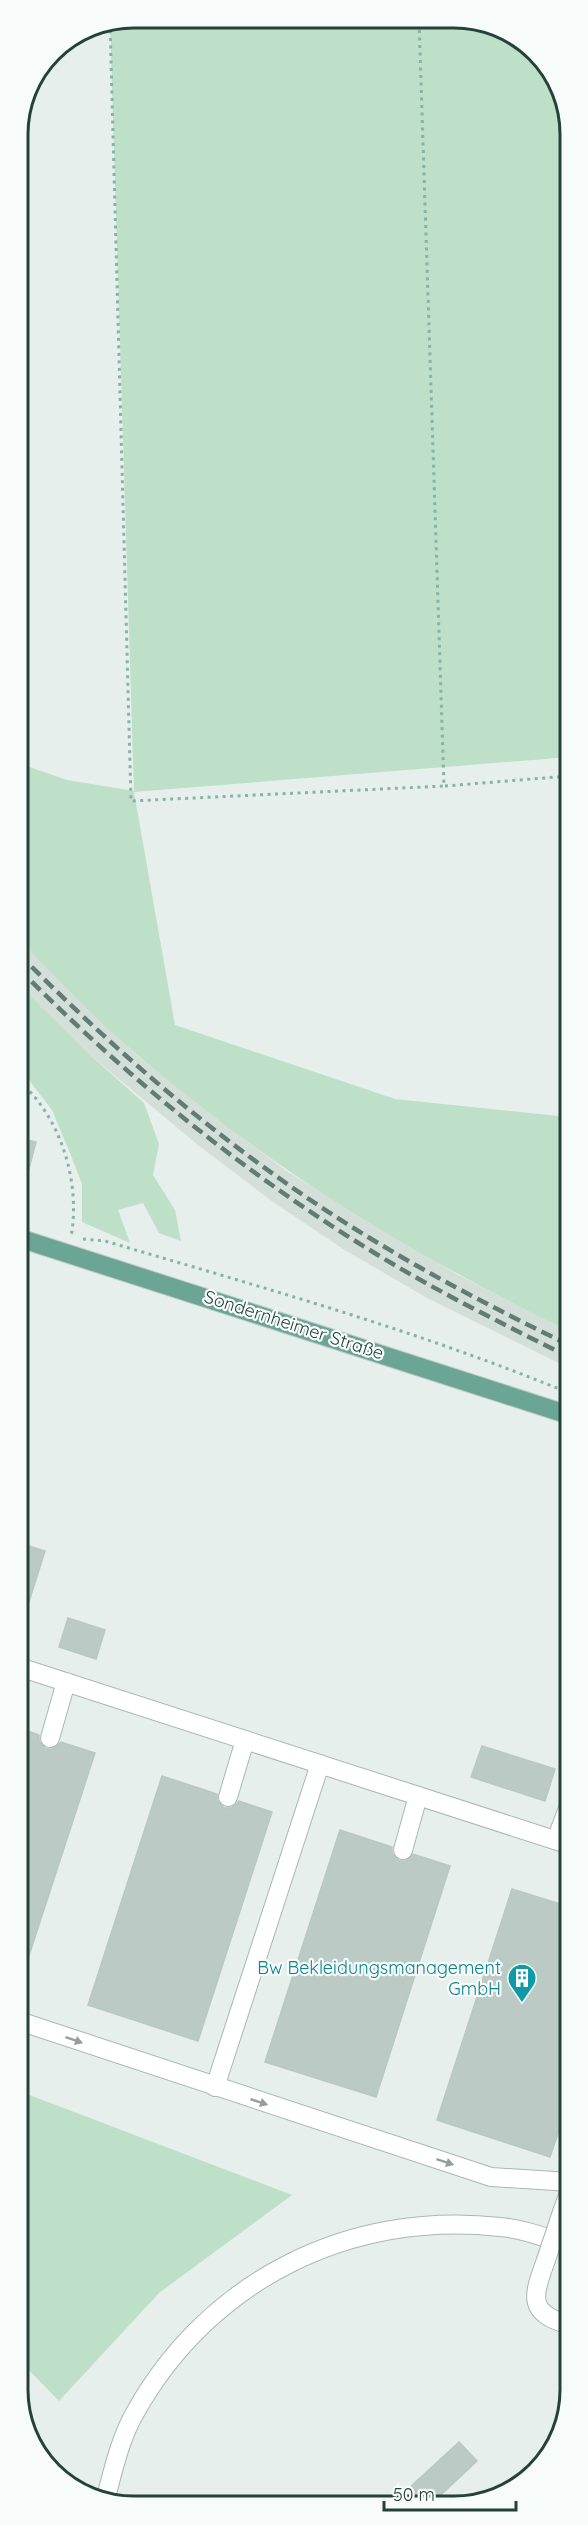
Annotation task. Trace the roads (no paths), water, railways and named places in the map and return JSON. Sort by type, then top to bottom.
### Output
[{"type":"main road","name":"Sondernheimer Straße","points":[[29,1241],[559,1412]]},
{"type":"street","points":[[28,1670],[559,1841]]},
{"type":"street","points":[[50,1738],[66,1682]]},
{"type":"street","points":[[228,1797],[245,1740]]},
{"type":"street","points":[[215,2087],[320,1764]]},
{"type":"street","points":[[403,1850],[418,1796]]},
{"type":"street","points":[[28,2024],[491,2177],[559,2181]]},
{"type":"street","points":[[559,2221],[537,2286],[537,2307],[544,2316],[559,2321]]},
{"type":"street","points":[[107,2492],[115,2462],[135,2412],[165,2367],[219,2309],[262,2276],[323,2247],[386,2231],[418,2227],[499,2227],[559,2242]]},
{"type":"railway","points":[[29,963],[81,1015],[146,1073],[213,1129],[283,1181],[352,1227],[423,1269],[559,1340]]},
{"type":"railway","points":[[29,979],[144,1085],[187,1121],[278,1190],[325,1222],[421,1280],[559,1352]]},
{"type":"place","name":"Bw Bekleidungsmanagement GmbH","points":[[522,2004]]}]
